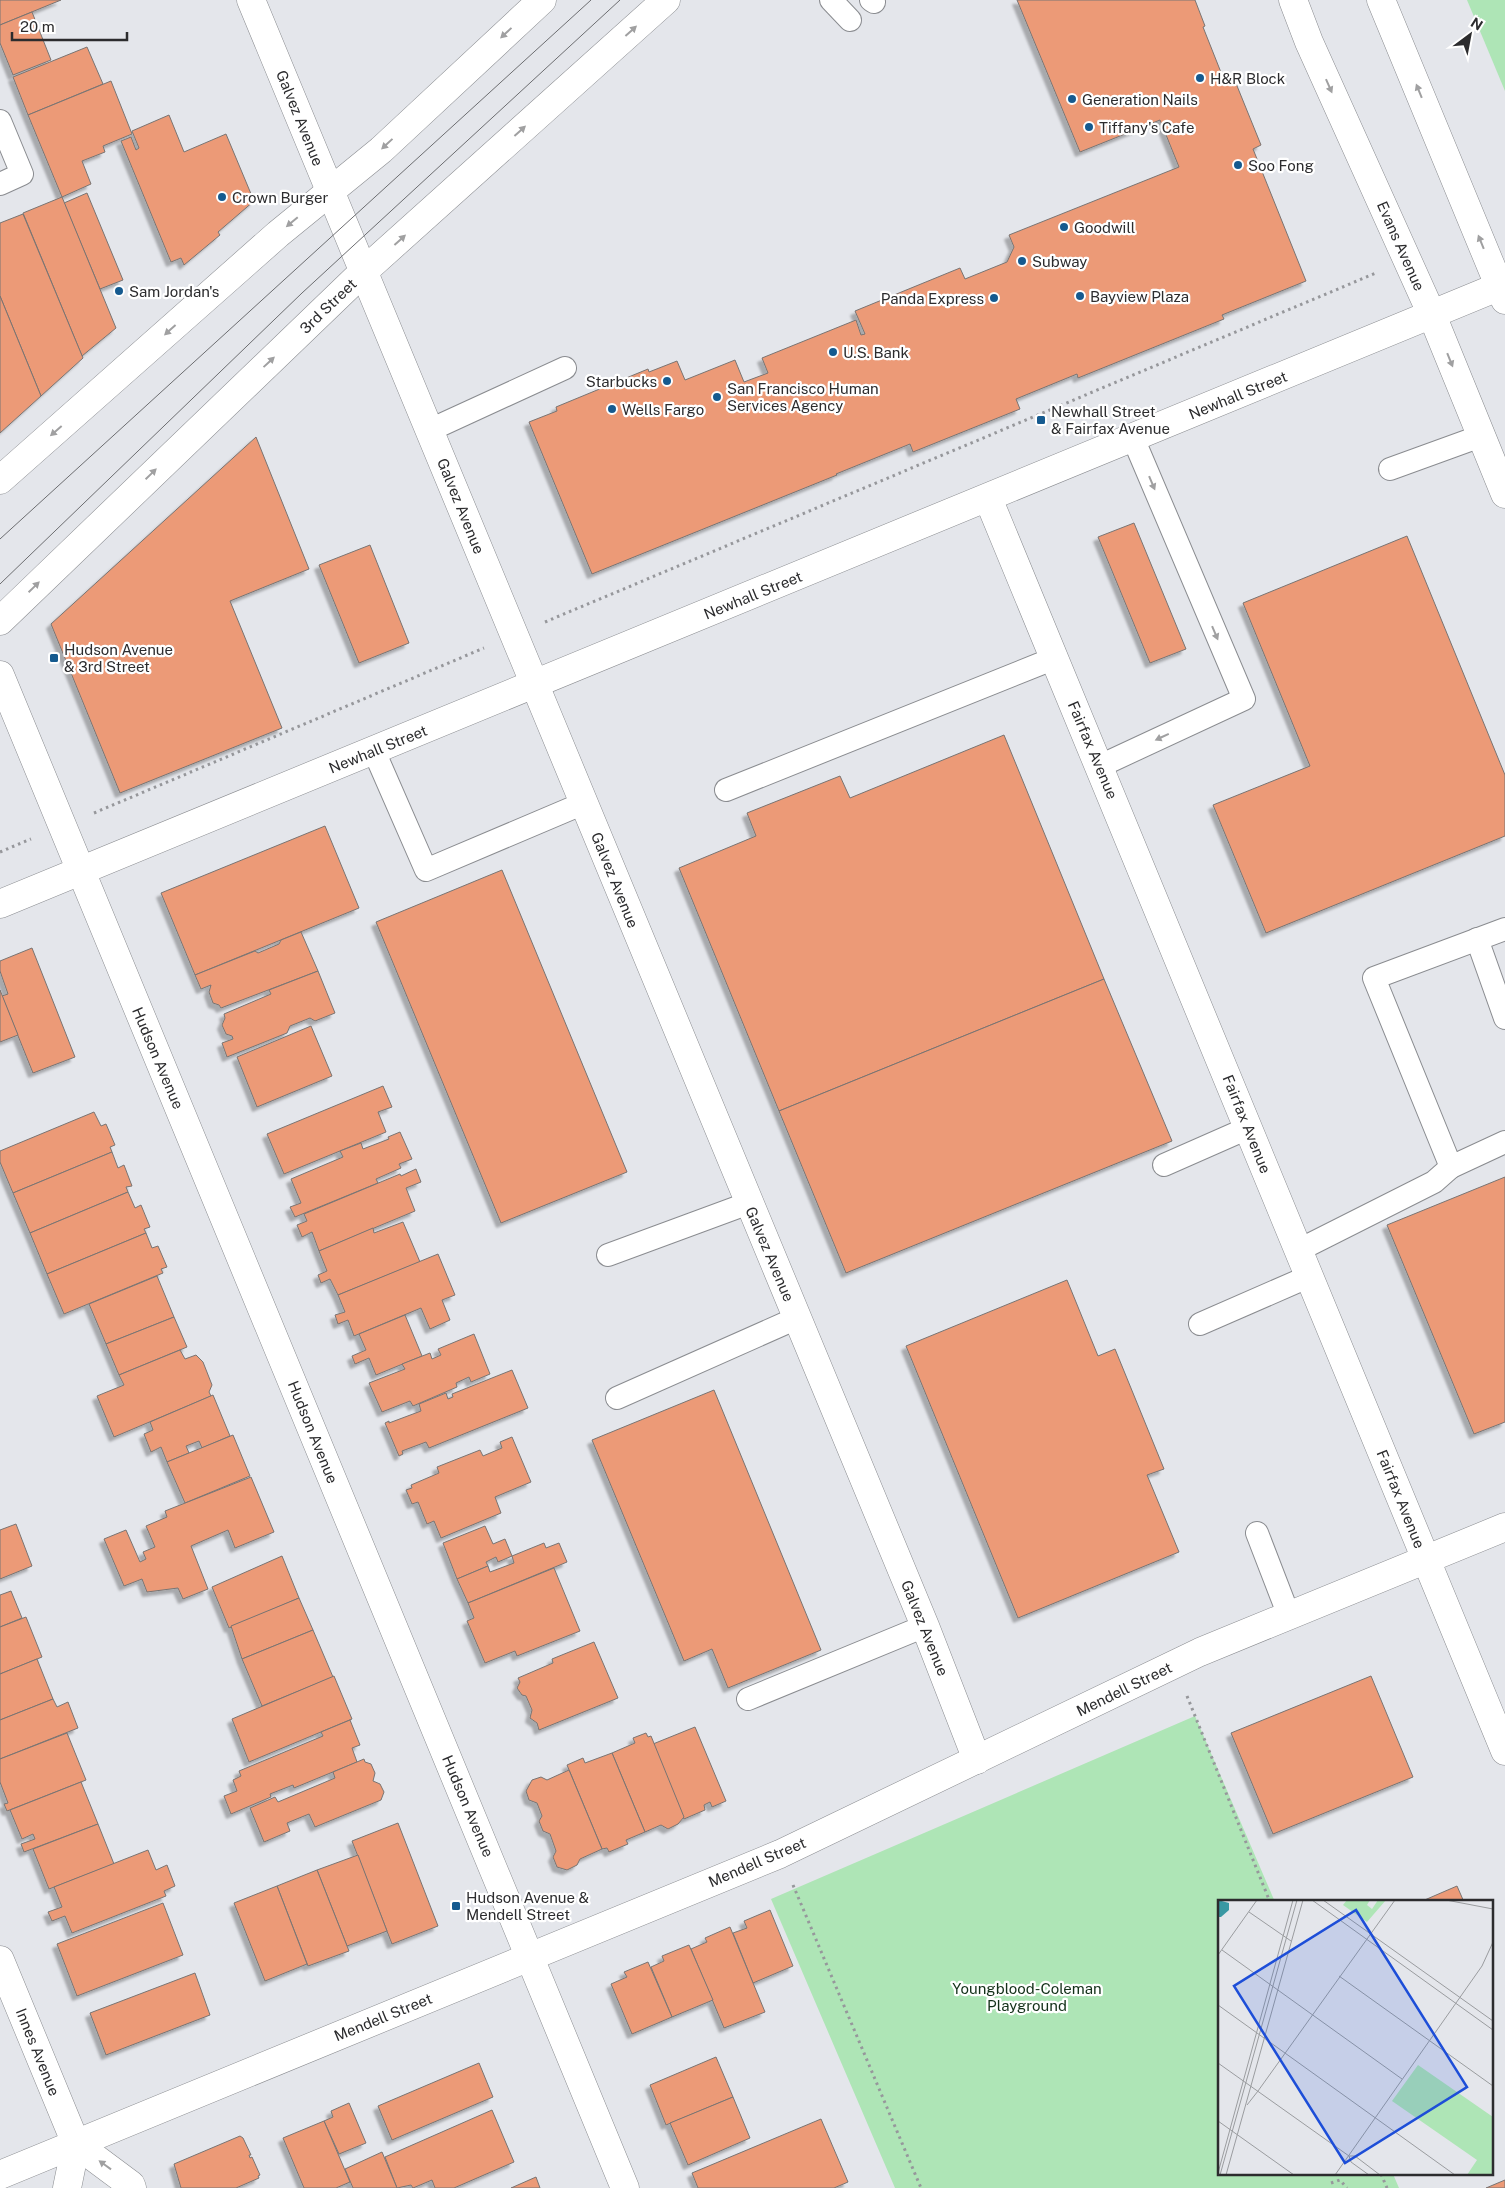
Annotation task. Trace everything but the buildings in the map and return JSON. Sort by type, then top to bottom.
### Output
[{"type":"street","name":"Galvez Avenue","points":[[251,0],[925,1626],[977,1760]]},
{"type":"street","points":[[0,480],[278,234],[381,150],[542,0]]},
{"type":"street","name":"3rd Street","points":[[0,621],[363,272],[666,0]]},
{"type":"street","name":"Evans Avenue","points":[[1293,0],[1309,42],[1432,315],[1505,494]]},
{"type":"street","points":[[1381,0],[1503,290]]},
{"type":"street","name":"Newhall Street","points":[[0,904],[1432,315],[1503,290]]},
{"type":"street","name":"Fairfax Avenue","points":[[988,498],[1505,1751]]},
{"type":"street","name":"Hudson Avenue","points":[[0,675],[625,2188]]},
{"type":"street","name":"Mendell Street","points":[[0,2175],[780,1854],[1174,1665],[1505,1527]]},
{"type":"street","name":"Innes Avenue","points":[[0,1960],[76,2144]]},
{"type":"street","points":[[67,2188],[76,2144],[132,2188]]},
{"type":"lane","points":[[831,0],[850,20]]},
{"type":"lane","points":[[0,120],[22,174],[0,184]]},
{"type":"lane","points":[[430,430],[565,368]]},
{"type":"lane","points":[[1390,469],[1482,436]]},
{"type":"lane","points":[[1100,766],[1244,699],[1133,438]]},
{"type":"lane","points":[[726,790],[1054,658]]},
{"type":"lane","points":[[374,751],[426,870],[584,803]]},
{"type":"lane","points":[[1451,1167],[1374,978],[1505,929]]},
{"type":"lane","points":[[1477,939],[1505,1018]]},
{"type":"lane","points":[[1164,1165],[1248,1128]]},
{"type":"lane","points":[[1299,1250],[1434,1182],[1451,1167],[1505,1142]]},
{"type":"lane","points":[[608,1255],[749,1203]]},
{"type":"lane","points":[[1200,1324],[1310,1276]]},
{"type":"lane","points":[[618,1398],[797,1318]]},
{"type":"lane","points":[[1257,1533],[1289,1616]]},
{"type":"lane","points":[[748,1699],[925,1626]]},
{"type":"path","points":[[0,852],[1407,260]]},
{"type":"path","points":[[1174,1665],[1269,1900]]},
{"type":"path","points":[[780,1854],[921,2188]]},
{"type":"path","points":[[1382,2176],[1387,2188]]},
{"type":"path","points":[[1332,2183],[1340,2180],[1348,2188]]},
{"type":"green space","points":[[1467,0],[1505,0],[1505,91]]},
{"type":"green space","name":"Youngblood-Coleman Playground","points":[[1195,1716],[1274,1900],[1218,1900],[1218,2176],[1394,2176],[1399,2188],[895,2188],[771,1899]]},
{"type":"tram line","points":[[0,539],[591,0]]},
{"type":"tram line","points":[[0,584],[302,293],[620,0]]},
{"type":"place","name":"H&R Block","points":[[1200,78]]},
{"type":"place","name":"Generation Nails","points":[[1072,99]]},
{"type":"place","name":"Tiffany's Cafe","points":[[1089,127]]},
{"type":"place","name":"Soo Fong","points":[[1238,165]]},
{"type":"place","name":"Crown Burger","points":[[222,197]]},
{"type":"place","name":"Goodwill","points":[[1064,227]]},
{"type":"place","name":"Subway","points":[[1022,261]]},
{"type":"place","name":"Sam Jordan's","points":[[119,291]]},
{"type":"place","name":"Bayview Plaza","points":[[1080,296]]},
{"type":"place","name":"Panda Express","points":[[994,298]]},
{"type":"place","name":"U.S. Bank","points":[[833,352]]},
{"type":"place","name":"Starbucks","points":[[667,381]]},
{"type":"place","name":"San Francisco Human Services Agency","points":[[717,397]]},
{"type":"place","name":"Wells Fargo","points":[[612,409]]},
{"type":"place","name":"Newhall Street & Fairfax Avenue","points":[[1041,420]]},
{"type":"place","name":"Hudson Avenue & 3rd Street","points":[[54,658]]},
{"type":"place","name":"Hudson Avenue & Mendell Street","points":[[456,1906]]}]
